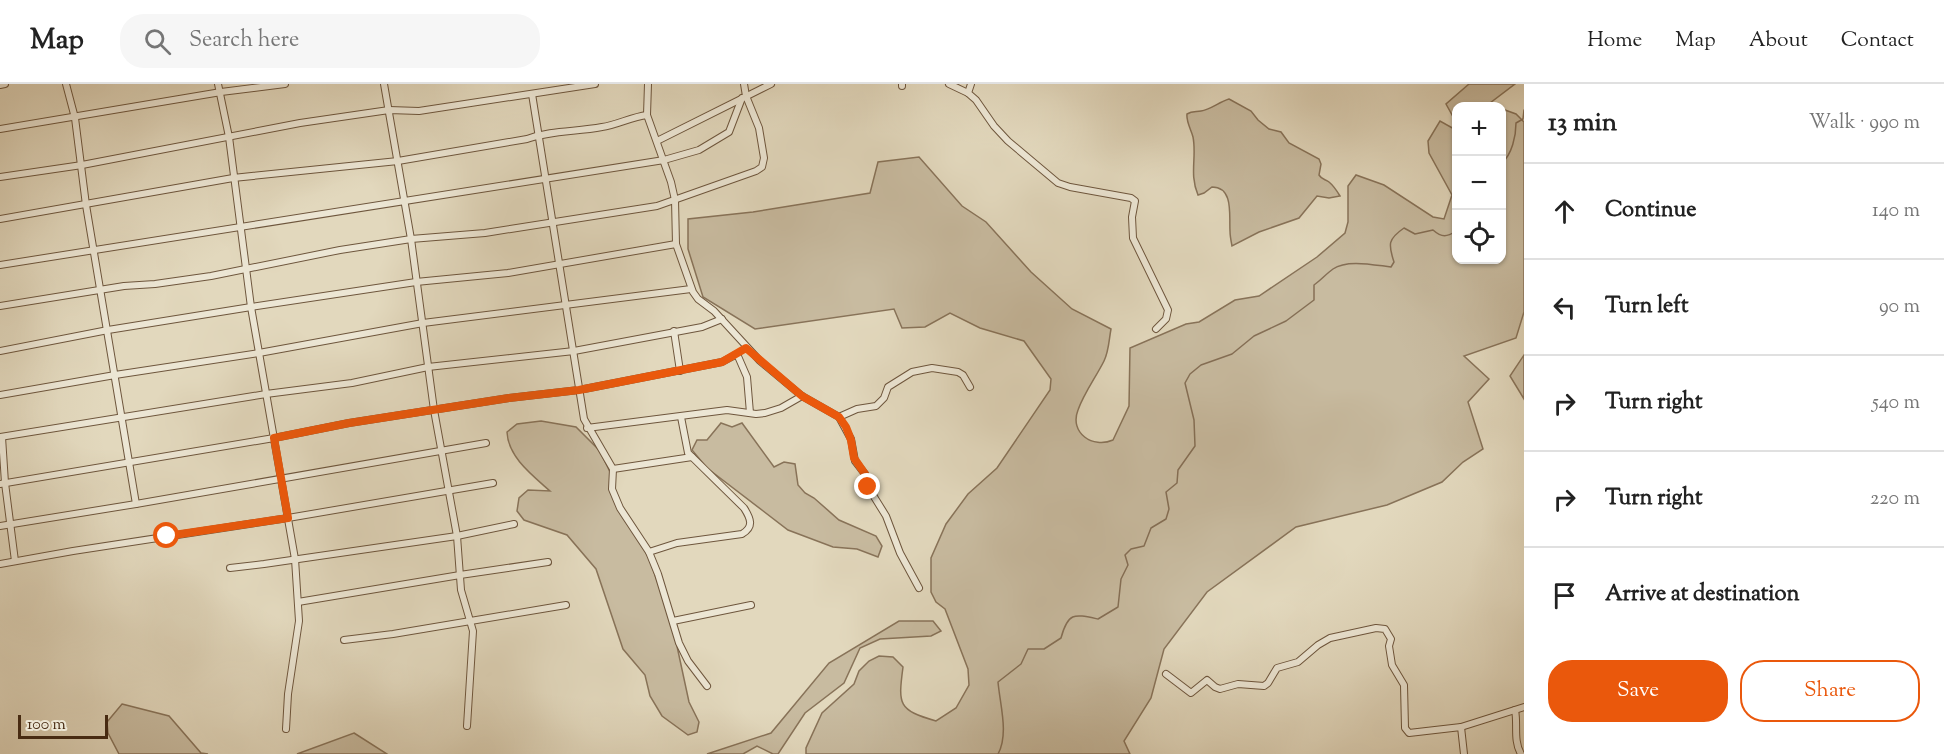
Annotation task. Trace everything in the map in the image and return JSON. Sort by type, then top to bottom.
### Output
[{"type":"street","points":[[0,85],[4,84]]},
{"type":"street","points":[[66,84],[75,118],[86,205],[136,504]]},
{"type":"street","points":[[218,84],[229,136],[251,308],[295,559],[299,621],[288,694],[286,729]]},
{"type":"street","points":[[0,129],[221,92],[285,84]]},
{"type":"street","points":[[384,84],[405,201],[428,367],[457,536],[461,590],[473,631],[474,645],[467,726]]},
{"type":"street","points":[[0,177],[82,165],[300,123],[388,110],[419,111],[595,84]]},
{"type":"street","points":[[648,84],[647,115],[664,160],[675,200],[676,244],[691,289],[746,348],[802,396],[839,417],[851,440],[855,461],[865,474],[868,487],[886,516],[900,553],[919,588]]},
{"type":"street","points":[[0,265],[664,160],[699,150],[729,132],[744,97],[744,84]]},
{"type":"street","points":[[657,141],[771,84]]},
{"type":"street","points":[[949,84],[968,93],[1001,134],[1058,183],[1070,188],[1134,199],[1133,238],[1168,310],[1166,319],[1156,329]]},
{"type":"street","points":[[968,93],[970,84]]},
{"type":"street","points":[[532,94],[587,428],[613,469],[612,489],[620,508],[649,552],[679,643],[688,661],[707,686]]},
{"type":"street","points":[[0,306],[124,286],[155,284],[247,270],[340,250],[411,239],[485,232],[657,206],[762,167],[764,158],[758,123],[744,97]]},
{"type":"street","points":[[0,219],[233,178],[398,161],[527,139],[538,135],[602,127],[628,118],[647,115]]},
{"type":"street","points":[[0,351],[108,330],[416,282],[508,273],[676,244]]},
{"type":"street","points":[[0,395],[259,353],[423,323],[691,289]]},
{"type":"street","points":[[15,561],[3,483],[1,437],[266,394],[352,383],[428,367],[574,351],[708,326],[722,320]]},
{"type":"street","points":[[674,331],[680,371]]},
{"type":"street","points":[[3,483],[274,438],[349,423],[509,398],[579,390],[722,362],[746,348]]},
{"type":"street","points":[[737,354],[747,376],[750,413]]},
{"type":"street","points":[[839,417],[857,409],[876,406],[884,398],[888,387],[912,372],[932,368],[950,370],[963,375],[970,387]]},
{"type":"street","points":[[587,428],[727,410],[765,413],[774,411],[802,396]]},
{"type":"street","points":[[649,552],[677,543],[742,534],[751,525],[750,517],[744,508],[692,457],[686,448],[681,417]]},
{"type":"street","points":[[0,526],[486,443]]},
{"type":"street","points":[[613,469],[692,457]]},
{"type":"street","points":[[0,564],[493,483]]},
{"type":"street","points":[[230,568],[457,536],[514,524]]},
{"type":"street","points":[[298,602],[548,562]]},
{"type":"street","points":[[344,640],[566,605]]},
{"type":"street","points":[[673,621],[751,605]]},
{"type":"street","points":[[1166,674],[1191,693],[1207,680],[1220,689],[1238,684],[1264,686],[1277,668],[1298,662],[1324,641],[1380,627],[1385,629],[1391,639],[1389,646],[1392,665],[1404,685],[1405,728],[1409,733],[1461,727],[1524,707]]},
{"type":"street","points":[[1515,710],[1516,736],[1521,754]]},
{"type":"street","points":[[1461,727],[1464,754]]},
{"type":"shaded area","points":[[1469,84],[1515,84],[1491,102],[1452,102],[1452,115],[1446,104]]},
{"type":"shaded area","points":[[1229,99],[1251,111],[1269,129],[1281,132],[1289,143],[1319,159],[1321,164],[1319,175],[1331,184],[1340,196],[1329,198],[1317,196],[1299,218],[1259,232],[1232,246],[1229,203],[1224,192],[1212,187],[1198,195],[1195,187],[1193,137],[1187,117],[1189,113],[1204,110]]},
{"type":"shaded area","points":[[1506,110],[1516,114],[1524,122],[1524,312],[1516,338],[1464,356],[1489,379],[1468,402],[1483,449],[1463,462],[1442,482],[1387,505],[1296,527],[1207,592],[1164,649],[1151,698],[1124,741],[1130,754],[806,754],[806,748],[822,713],[854,684],[859,671],[869,661],[879,656],[893,657],[903,667],[901,698],[908,709],[936,721],[956,708],[969,685],[968,669],[945,609],[936,602],[931,592],[931,558],[946,524],[968,494],[997,468],[1050,390],[1051,379],[1024,341],[980,328],[950,313],[925,327],[902,328],[894,309],[755,329],[703,297],[688,249],[688,219],[753,212],[870,193],[878,162],[919,157],[962,206],[986,222],[1031,272],[1072,309],[1111,329],[1106,357],[1083,397],[1076,418],[1077,426],[1085,437],[1091,441],[1105,442],[1113,440],[1129,406],[1130,348],[1186,324],[1199,322],[1235,300],[1259,296],[1317,257],[1345,233],[1348,222],[1348,186],[1356,175],[1384,185],[1433,217],[1444,219],[1452,195],[1452,264],[1506,264]]},
{"type":"shaded area","points":[[1440,121],[1452,128],[1452,195],[1429,153],[1428,141]]},
{"type":"shaded area","points":[[1524,355],[1524,399],[1510,376]]},
{"type":"shaded area","points":[[541,421],[576,427],[600,451],[610,472],[622,514],[648,555],[672,623],[689,702],[699,722],[697,732],[688,735],[662,716],[650,696],[645,675],[623,649],[596,569],[567,535],[524,520],[517,511],[519,498],[528,490],[550,491],[516,457],[508,441],[507,432],[517,424]]},
{"type":"shaded area","points":[[721,423],[732,427],[742,423],[774,467],[784,462],[795,464],[798,485],[805,493],[839,520],[876,536],[882,546],[878,557],[857,549],[833,547],[788,530],[707,468],[692,450],[697,440],[707,440]]},
{"type":"shaded area","points":[[899,621],[933,621],[941,631],[931,636],[880,639],[860,648],[844,683],[805,713],[778,754],[757,746],[743,754],[707,754],[771,733],[829,663]]},
{"type":"shaded area","points":[[122,704],[169,716],[201,753],[208,754],[119,754],[108,733],[107,722]]},
{"type":"shaded area","points":[[354,733],[387,754],[297,754]]},
{"type":"waterway","points":[[1506,158],[1511,150],[1516,123],[1523,119],[1524,110]]},
{"type":"waterway","points":[[998,754],[1003,738],[998,682],[1021,664],[1028,649],[1044,649],[1061,638],[1069,619],[1078,616],[1098,619],[1118,607],[1121,579],[1128,565],[1125,555],[1131,549],[1144,546],[1151,528],[1166,519],[1169,509],[1166,492],[1177,483],[1178,470],[1195,446],[1194,420],[1185,383],[1190,374],[1201,365],[1232,354],[1254,336],[1286,321],[1314,300],[1314,285],[1333,269],[1353,263],[1391,267],[1394,262],[1391,242],[1395,235],[1404,228],[1415,234],[1433,230],[1445,236],[1452,233]]},
{"type":"route","points":[[167,536],[288,518],[274,438],[349,423],[509,398],[579,390],[722,362],[746,348],[802,396],[839,417],[846,427],[855,461],[865,474],[868,487]]}]
